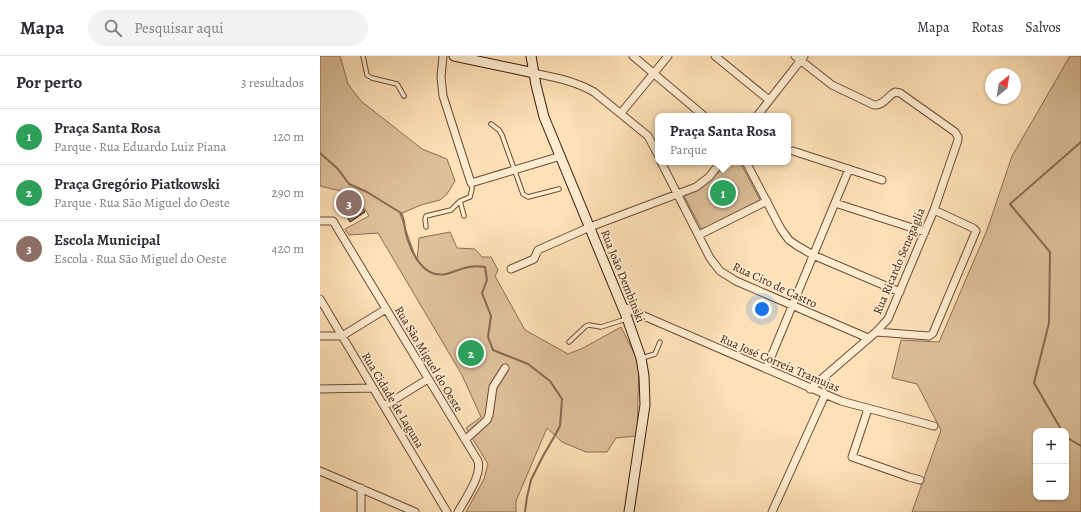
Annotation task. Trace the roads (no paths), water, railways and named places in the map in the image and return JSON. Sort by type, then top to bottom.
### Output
[{"type":"main road","points":[[454,56],[534,73]]},
{"type":"main road","name":"Rua João Dembinski","points":[[531,56],[544,117],[623,307],[641,358],[645,384],[645,405],[629,512]]},
{"type":"street","points":[[443,56],[443,96],[471,183],[561,156]]},
{"type":"street","points":[[633,56],[701,113]]},
{"type":"street","points":[[621,113],[668,56]]},
{"type":"street","points":[[715,56],[769,100]]},
{"type":"street","points":[[759,113],[800,57]]},
{"type":"street","name":"Rua Ricardo Senegaglia","points":[[800,57],[832,85],[874,105],[882,103],[895,92],[900,93],[954,132],[958,137],[934,210],[888,319],[876,332],[810,389]]},
{"type":"street","points":[[534,73],[570,81],[586,87],[603,98],[648,136],[655,149]]},
{"type":"street","points":[[793,151],[882,180]]},
{"type":"street","name":"Rua Ciro de Castro","points":[[664,165],[710,258],[720,271],[736,281],[868,338]]},
{"type":"street","points":[[511,269],[534,260],[538,250],[590,228],[689,190],[709,177],[719,165]]},
{"type":"street","points":[[748,165],[781,229],[789,240],[813,255],[900,292]]},
{"type":"street","points":[[766,369],[849,170]]},
{"type":"street","points":[[699,235],[766,201]]},
{"type":"street","points":[[835,203],[925,232]]},
{"type":"street","points":[[876,332],[929,336],[933,333],[976,231],[973,228],[934,210]]},
{"type":"street","name":"Rua São Miguel do Oeste","points":[[320,221],[333,220],[478,462],[479,472],[458,512]]},
{"type":"street","name":"Rua Cidade de Laguna","points":[[320,299],[447,512]]},
{"type":"street","name":"Rua José Correia Tramujas","points":[[623,307],[825,395],[868,409],[934,426]]},
{"type":"street","points":[[320,336],[342,336],[386,309]]},
{"type":"street","points":[[466,440],[487,420],[490,410],[492,391],[506,368]]},
{"type":"street","points":[[384,406],[428,379]]},
{"type":"street","points":[[320,389],[373,388]]},
{"type":"street","points":[[772,512],[825,395]]},
{"type":"street","points":[[868,409],[852,457],[909,478],[920,480]]},
{"type":"street","points":[[320,471],[414,512]]},
{"type":"street","points":[[361,488],[361,512]]},
{"type":"lane","points":[[363,56],[367,76],[397,84],[404,96]]},
{"type":"lane","points":[[491,124],[499,130],[523,194],[528,197],[559,189]]},
{"type":"lane","points":[[426,228],[426,216],[450,210],[460,201],[470,197],[472,189],[471,183]]},
{"type":"lane","points":[[460,201],[464,216]]},
{"type":"lane","points":[[569,342],[586,326],[601,327],[627,318]]},
{"type":"lane","points":[[641,358],[655,354],[660,342]]},
{"type":"waterway","points":[[1060,428],[1034,383],[1049,323],[1050,252],[1010,204],[1081,142]]},
{"type":"waterway","points":[[320,153],[338,169],[349,184],[367,192],[401,213],[411,249],[419,263],[425,268],[431,272],[446,274],[474,266],[485,267],[487,280],[482,293],[491,316],[488,337],[493,350],[528,364],[550,381],[562,399],[560,426],[531,480],[525,512]]},
{"type":"waterway","points":[[1069,439],[1081,446]]},
{"type":"place","name":"Praça Santa Rosa","points":[[723,193]]},
{"type":"place","name":"Escola Municipal","points":[[349,203]]},
{"type":"place","name":"Praça Gregório Piatkowski","points":[[471,353]]}]
